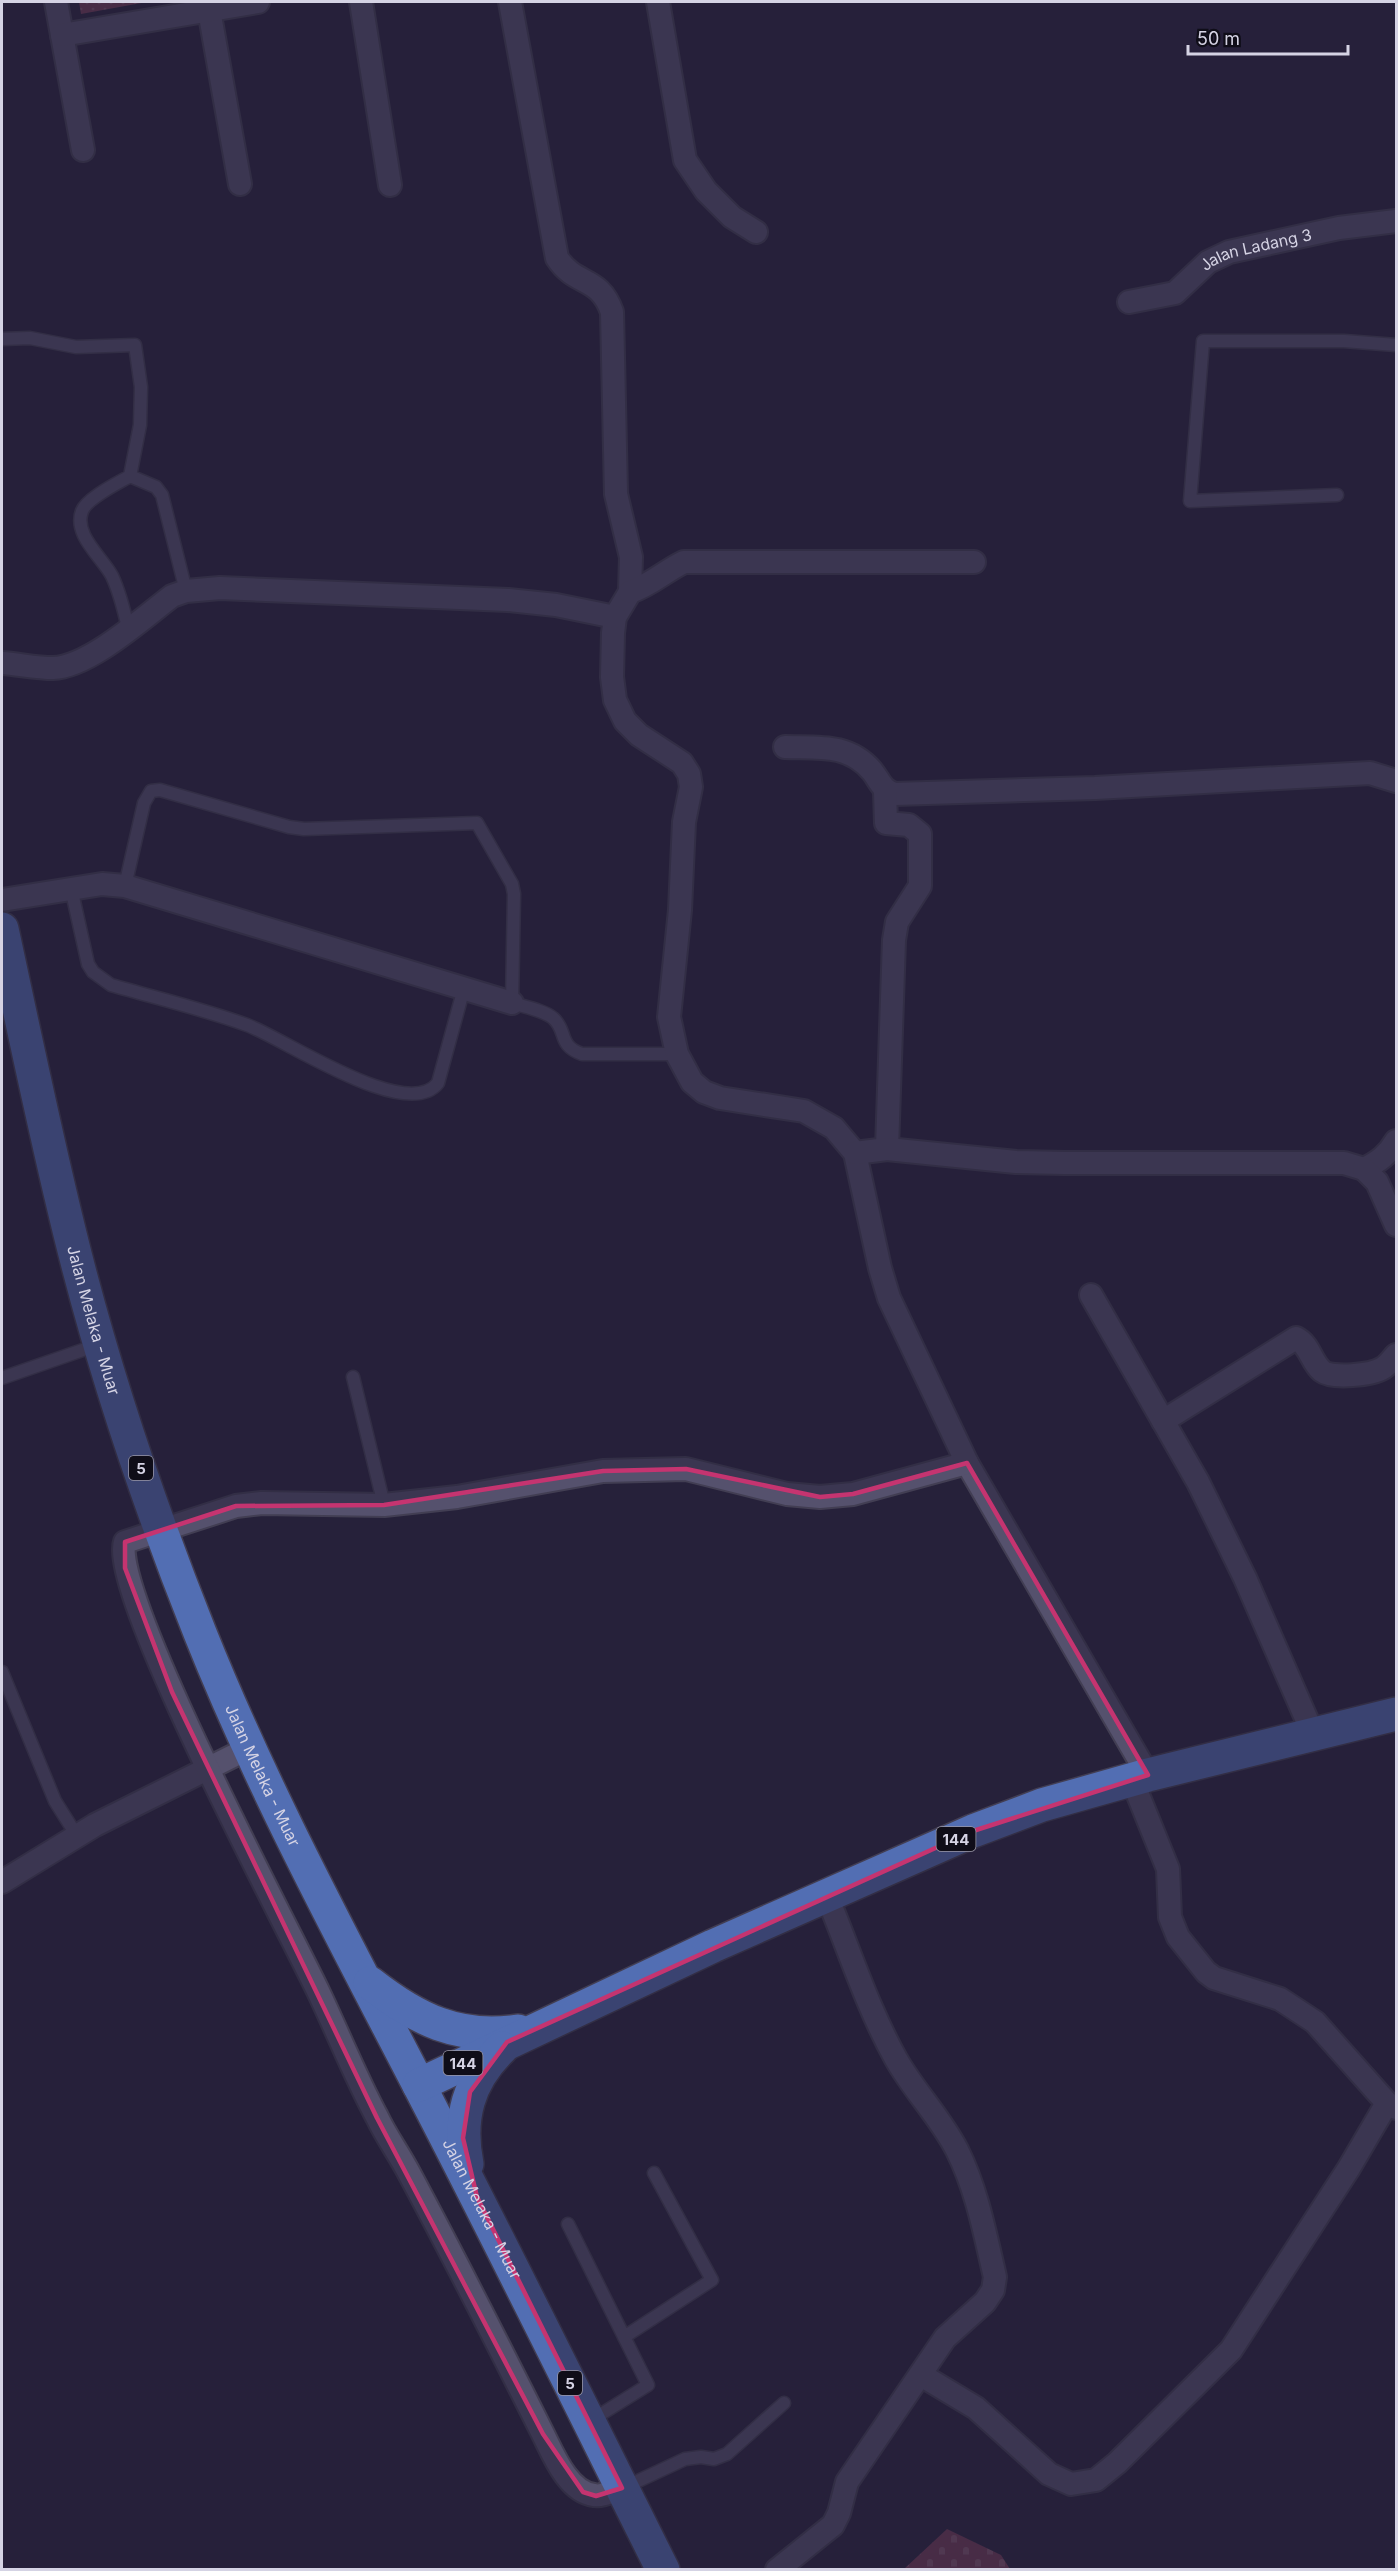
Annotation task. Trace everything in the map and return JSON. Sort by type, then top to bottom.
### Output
[{"type":"main road","name":"Jalan Melaka - Muar","points":[[2,929],[70,1237],[101,1344],[161,1531],[201,1636],[249,1748],[663,2570]]},
{"type":"main road","name":"144","points":[[419,2085],[826,1894],[973,1831],[1042,1805],[1396,1714]]},
{"type":"main road","points":[[364,1978],[413,2013],[439,2025],[493,2035],[538,2028]]},
{"type":"main road","points":[[477,2197],[467,2163],[463,2138],[464,2117],[470,2092],[482,2070],[507,2042]]},
{"type":"street","points":[[56,2],[83,150]]},
{"type":"street","points":[[62,35],[258,2]]},
{"type":"street","points":[[361,2],[390,184]]},
{"type":"street","points":[[510,2],[557,258],[566,271],[596,286],[607,296],[612,312],[616,494],[631,557],[630,592],[615,617],[613,633],[612,677],[615,700],[625,721],[639,735],[682,763],[689,774],[690,787],[684,822],[680,910],[669,1017],[677,1054],[692,1082],[704,1092],[720,1098],[804,1111],[834,1128],[855,1153],[880,1268],[889,1298],[967,1463],[1140,1778],[1168,1869],[1170,1917],[1178,1937],[1206,1972],[1214,1978],[1280,1999],[1315,2022],[1392,2105],[1231,2350],[1117,2463],[1096,2480],[1071,2484],[1049,2475],[976,2408],[921,2375]]},
{"type":"street","points":[[658,2],[685,160],[706,191],[732,217],[756,232]]},
{"type":"street","points":[[209,10],[240,184]]},
{"type":"street","name":"Jalan Ladang 3","points":[[1129,302],[1175,293],[1208,262],[1229,252],[1339,228],[1396,221]]},
{"type":"street","points":[[630,592],[648,586],[671,568],[684,562],[974,562]]},
{"type":"street","points":[[2,663],[53,668],[75,665],[172,596],[186,591],[220,588],[508,600],[556,604],[615,617]]},
{"type":"street","points":[[785,747],[837,748],[860,759],[874,773],[878,784],[885,791],[894,794],[920,795],[1370,773],[1396,781]]},
{"type":"street","points":[[885,791],[886,823],[909,825],[920,834],[920,886],[897,922],[894,940],[887,1149]]},
{"type":"street","points":[[2,900],[102,884],[125,886],[512,1003]]},
{"type":"street","points":[[1364,1169],[1390,1152],[1396,1141]]},
{"type":"street","points":[[855,1153],[887,1149],[1016,1162],[1344,1163],[1364,1169],[1377,1182],[1396,1225]]},
{"type":"street","points":[[1091,1295],[1198,1482],[1245,1578],[1314,1734]]},
{"type":"street","points":[[1163,1420],[1296,1338],[1303,1341],[1321,1370],[1328,1374],[1369,1374],[1384,1368],[1396,1354]]},
{"type":"street","points":[[622,2488],[596,2496],[583,2492],[558,2463],[408,2170],[377,2118],[208,1768],[172,1692],[125,1568],[122,1550],[125,1542],[236,1506],[262,1503],[384,1505],[457,1497],[603,1471],[650,1469],[686,1469],[787,1494],[820,1497],[853,1494],[967,1463]]},
{"type":"street","points":[[2,1882],[77,1836],[249,1748]]},
{"type":"street","points":[[777,2570],[832,2525],[839,2513],[847,2482],[945,2338],[985,2302],[993,2290],[995,2277],[972,2183],[935,2112],[897,2061],[882,2032],[826,1894]]},
{"type":"lane","points":[[2,339],[30,339],[76,347],[135,345],[141,387],[140,425],[130,476],[86,505],[81,518],[82,530],[88,543],[110,573],[120,595],[128,628]]},
{"type":"lane","points":[[1336,495],[1190,501],[1203,341],[1344,341],[1396,345]]},
{"type":"lane","points":[[130,476],[156,488],[162,495],[186,591]]},
{"type":"lane","points":[[125,886],[144,803],[151,791],[160,790],[289,827],[304,829],[477,823],[512,884],[514,894],[512,1003],[551,1016],[559,1024],[563,1040],[570,1050],[582,1054],[677,1054]]},
{"type":"lane","points":[[71,888],[88,964],[101,980],[111,985],[250,1026],[349,1076],[390,1091],[422,1094],[433,1090],[438,1083],[464,988]]},
{"type":"lane","points":[[2,1378],[101,1344]]},
{"type":"lane","points":[[353,1377],[384,1505]]},
{"type":"lane","points":[[2,1672],[55,1802],[77,1836]]},
{"type":"lane","points":[[624,2337],[712,2280],[654,2172]]},
{"type":"lane","points":[[568,2224],[648,2385],[589,2422]]},
{"type":"lane","points":[[622,2488],[685,2459],[701,2457],[714,2459],[727,2454],[784,2403]]},
{"type":"highlighted area","points":[[967,1463],[1148,1775],[973,1831],[507,2042],[470,2092],[463,2138],[477,2197],[622,2488],[596,2496],[583,2492],[543,2434],[377,2118],[172,1692],[125,1568],[125,1542],[236,1506],[384,1505],[603,1471],[686,1469],[820,1497],[853,1494]]},
{"type":"green space","points":[[79,2],[147,2],[81,14]]},
{"type":"green space","points":[[947,2529],[1001,2555],[1010,2569],[904,2569]]}]
